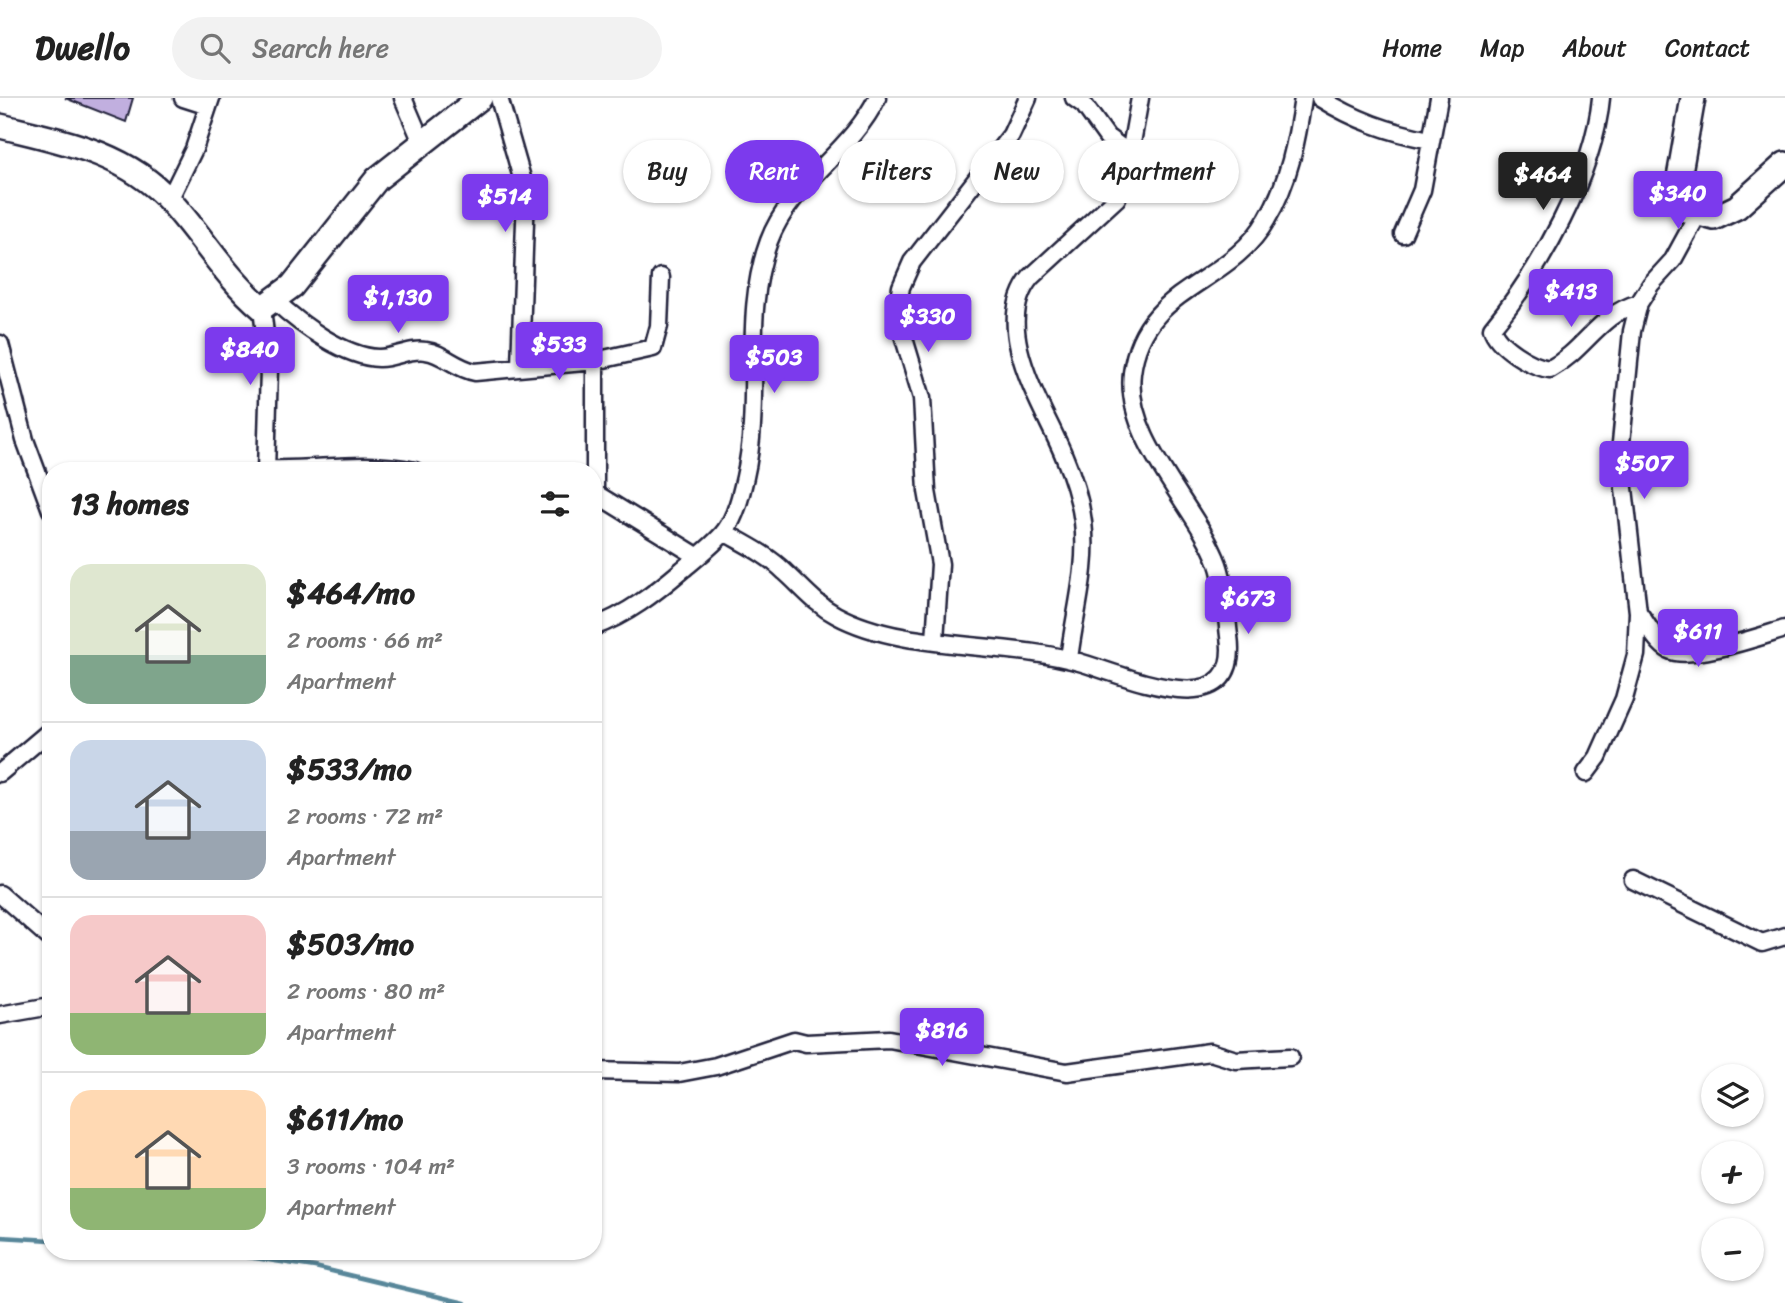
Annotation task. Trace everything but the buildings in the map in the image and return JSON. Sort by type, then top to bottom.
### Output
[{"type":"main road","points":[[0,126],[91,148],[125,166],[169,200],[240,290],[268,305],[292,286],[377,179],[480,98]]},
{"type":"main road","points":[[1693,98],[1677,189],[1685,210],[1697,216],[1714,218],[1737,207],[1785,164]]},
{"type":"street","points":[[169,200],[194,149],[209,102],[183,98]]},
{"type":"street","points":[[403,98],[423,145]]},
{"type":"street","points":[[499,98],[526,192],[520,367]]},
{"type":"street","points":[[602,623],[629,610],[651,595],[724,532],[740,501],[754,429],[754,328],[760,273],[769,239],[787,206],[828,161],[877,98]]},
{"type":"street","points":[[935,640],[940,564],[927,491],[922,398],[900,325],[898,305],[901,287],[912,262],[1011,135],[1028,98]]},
{"type":"street","points":[[1074,98],[1084,105],[1111,140]]},
{"type":"street","points":[[1132,140],[1140,98]]},
{"type":"street","points":[[724,532],[786,572],[799,587],[836,615],[898,635],[1069,659],[1166,687],[1206,687],[1223,679],[1227,673],[1230,643],[1218,564],[1157,461],[1132,394],[1132,373],[1139,345],[1153,316],[1234,258],[1267,221],[1291,166],[1303,98]]},
{"type":"street","points":[[1320,98],[1370,124],[1430,140]]},
{"type":"street","points":[[1403,234],[1422,190],[1439,98]]},
{"type":"street","points":[[1601,98],[1591,152],[1556,229],[1522,291],[1492,328],[1498,339],[1525,360],[1550,369],[1563,362],[1619,309],[1639,303]]},
{"type":"street","points":[[1069,659],[1082,562],[1083,520],[1063,455],[1022,363],[1017,306],[1021,289],[1031,277],[1112,203]]},
{"type":"street","points":[[1586,773],[1598,757],[1624,699],[1636,655],[1638,612],[1620,453],[1628,353],[1639,303],[1651,284],[1673,261],[1697,216]]},
{"type":"street","points":[[268,305],[355,354],[379,358],[409,350],[430,351],[458,369],[475,372],[595,361],[653,348],[659,326],[661,277]]},
{"type":"street","points":[[267,462],[268,305]]},
{"type":"street","points":[[0,344],[25,440],[42,486]]},
{"type":"street","points":[[594,462],[595,361]]},
{"type":"street","points":[[602,497],[697,556]]},
{"type":"street","points":[[1638,612],[1662,645],[1671,652],[1710,649],[1785,629]]},
{"type":"street","points":[[0,773],[42,738]]},
{"type":"street","points":[[1633,880],[1762,943],[1785,936]]},
{"type":"street","points":[[0,894],[42,931]]},
{"type":"street","points":[[0,1015],[42,1008]]},
{"type":"street","points":[[602,1071],[679,1073],[716,1066],[794,1040],[806,1042],[889,1039],[1067,1072],[1210,1052],[1236,1060],[1290,1057]]},
{"type":"waterway","points":[[0,1237],[42,1239]]},
{"type":"waterway","points":[[268,1260],[315,1267],[465,1303]]}]
